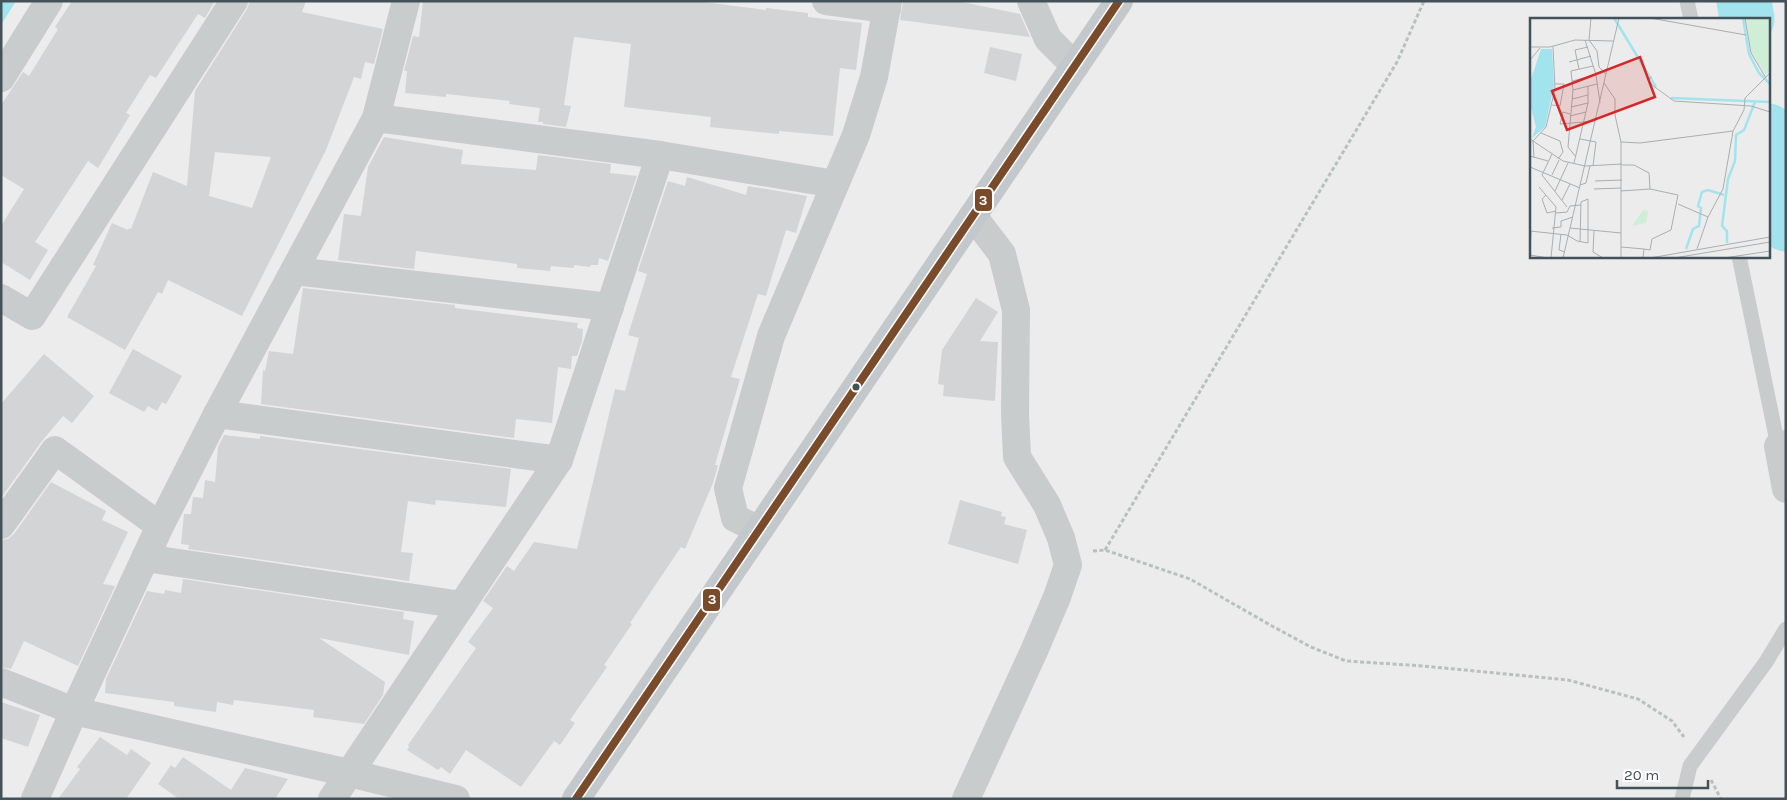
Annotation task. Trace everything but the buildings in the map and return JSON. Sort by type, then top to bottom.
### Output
[{"type":"main road","points":[[576,799],[1119,1]]},
{"type":"street","points":[[1,78],[49,1]]},
{"type":"street","points":[[1,298],[32,316],[234,1]]},
{"type":"street","points":[[35,799],[160,526],[217,414],[376,118],[406,1]]},
{"type":"street","points":[[759,530],[735,518],[728,488],[771,336],[856,135],[874,77],[888,5],[826,1]]},
{"type":"street","points":[[1031,1],[1048,39],[1075,66]]},
{"type":"street","points":[[376,118],[660,155],[835,184]]},
{"type":"street","points":[[332,799],[559,460],[660,155]]},
{"type":"street","points":[[966,799],[1057,597],[1068,565],[1061,538],[1047,505],[1017,457],[1015,414],[1016,310],[1002,254],[973,216]]},
{"type":"street","points":[[294,271],[610,307]]},
{"type":"street","points":[[217,414],[559,460]]},
{"type":"street","points":[[1782,445],[1786,489]]},
{"type":"street","points":[[1,525],[56,450],[160,526]]},
{"type":"street","points":[[145,558],[462,605]]},
{"type":"street","points":[[1,682],[74,711],[456,799]]},
{"type":"lane","points":[[1687,1],[1691,18]]},
{"type":"lane","points":[[1739,258],[1782,445]]},
{"type":"lane","points":[[1682,799],[1690,766],[1766,662],[1786,629]]},
{"type":"path","points":[[1105,550],[1397,62],[1424,1]]},
{"type":"path","points":[[1065,553],[1105,550],[1190,579],[1311,647],[1346,661],[1423,666],[1568,680],[1638,699],[1672,721],[1698,756],[1721,799]]},
{"type":"water","points":[[1,1],[16,1],[1,25]]},
{"type":"waterway","points":[[1744,1],[1747,18]]},
{"type":"waterway","points":[[1770,141],[1786,224]]},
{"type":"transit line","name":"3","points":[[576,799],[1119,1]]}]
